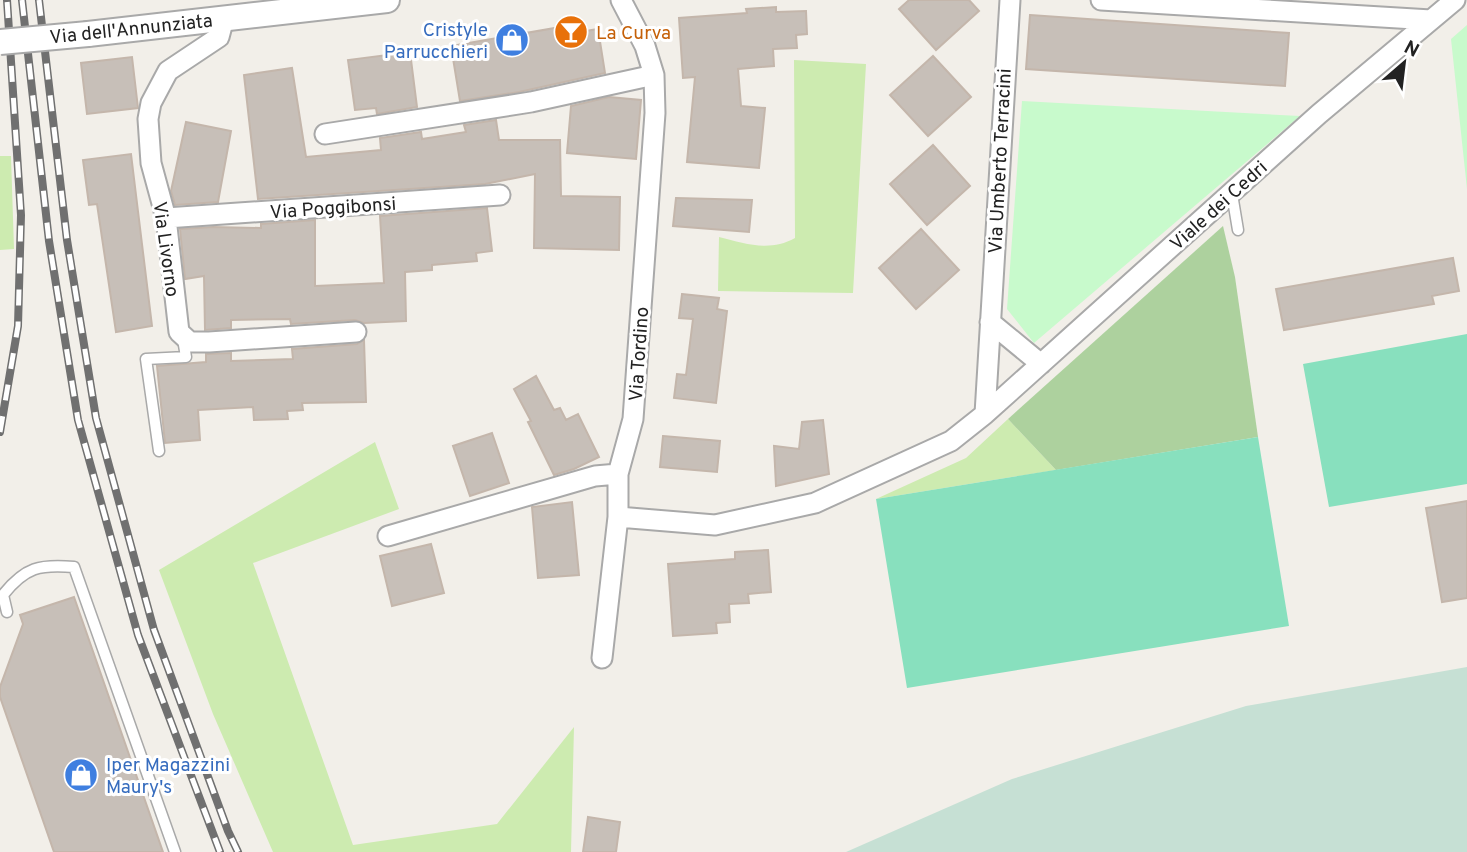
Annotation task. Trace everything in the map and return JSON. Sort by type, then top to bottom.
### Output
[{"type":"street","name":"Via dell'Annunziata","points":[[0,42],[387,0]]},
{"type":"street","name":"Via Tordino","points":[[603,658],[618,517],[618,474],[633,419],[655,113],[654,75],[645,46],[621,0]]},
{"type":"street","name":"Via Umberto Terracini","points":[[985,414],[1010,0]]},
{"type":"street","points":[[1101,0],[1431,20]]},
{"type":"street","name":"Viale dei Cedri","points":[[985,414],[1319,114],[1455,0]]},
{"type":"street","name":"Via Livorno","points":[[183,335],[179,332],[166,218],[151,163],[148,119],[150,103],[168,71],[219,37],[224,18]]},
{"type":"street","points":[[325,134],[531,102],[654,75]]},
{"type":"street","name":"Via Poggibonsi","points":[[166,218],[500,195]]},
{"type":"street","points":[[990,322],[1041,364]]},
{"type":"street","points":[[183,335],[190,342],[209,342],[356,332]]},
{"type":"street","points":[[618,517],[715,525],[815,503],[951,441],[985,414]]},
{"type":"street","points":[[387,536],[596,476],[618,474]]},
{"type":"lane","points":[[1231,193],[1238,230]]},
{"type":"lane","points":[[159,451],[146,359],[186,357],[183,335]]},
{"type":"lane","points":[[7,612],[4,595],[17,578],[48,565],[75,567],[175,852]]},
{"type":"green space","points":[[1467,25],[1467,189],[1451,39]]},
{"type":"green space","points":[[794,60],[866,64],[853,293],[718,291],[719,237],[767,246],[795,238]]},
{"type":"green space","points":[[1022,101],[1300,116],[1034,343],[1007,309]]},
{"type":"green space","points":[[0,156],[11,156],[14,249],[0,250]]},
{"type":"green space","points":[[1223,226],[1235,277],[1258,437],[1056,470],[1008,419]]},
{"type":"green space","points":[[1467,334],[1467,484],[1329,507],[1303,364]]},
{"type":"green space","points":[[1008,419],[1056,470],[876,499],[966,458]]},
{"type":"green space","points":[[1258,437],[1289,626],[907,688],[876,499]]},
{"type":"green space","points":[[375,442],[399,509],[253,563],[353,845],[497,824],[574,727],[571,852],[273,852],[213,714],[159,570]]},
{"type":"green space","points":[[1467,667],[1467,852],[846,852],[1012,779],[1246,706]]},
{"type":"building","points":[[909,0],[969,0],[979,11],[936,50],[899,9]]},
{"type":"building","points":[[776,7],[776,12],[806,11],[807,34],[796,35],[797,48],[773,49],[774,66],[738,69],[741,106],[765,108],[759,168],[687,162],[695,77],[683,78],[679,18],[747,13],[746,9]]},
{"type":"building","points":[[1030,15],[1289,33],[1285,86],[1026,69]]},
{"type":"building","points":[[578,24],[580,32],[598,29],[605,73],[519,92],[460,101],[451,46]]},
{"type":"building","points":[[410,52],[417,107],[377,114],[376,108],[355,110],[348,60]]},
{"type":"building","points":[[933,56],[971,97],[928,136],[890,95]]},
{"type":"building","points":[[132,57],[138,108],[87,114],[81,63]]},
{"type":"building","points":[[292,68],[306,157],[381,150],[380,138],[421,132],[422,139],[466,132],[464,125],[496,120],[499,140],[560,140],[561,196],[620,197],[619,250],[534,248],[535,174],[485,184],[258,199],[244,75]]},
{"type":"building","points":[[609,97],[641,100],[636,159],[567,153],[571,106]]},
{"type":"building","points":[[186,122],[231,131],[218,202],[175,205],[171,191]]},
{"type":"building","points":[[933,145],[970,186],[927,225],[890,184]]},
{"type":"building","points":[[131,154],[152,326],[116,332],[97,204],[89,205],[83,160]]},
{"type":"building","points":[[676,198],[752,200],[749,232],[673,226]]},
{"type":"building","points":[[487,208],[492,251],[476,253],[477,261],[432,265],[432,270],[405,272],[406,321],[364,323],[355,320],[291,324],[290,319],[231,320],[231,328],[205,330],[204,276],[185,279],[180,229],[261,228],[261,224],[315,220],[315,286],[384,283],[380,216]]},
{"type":"building","points":[[921,229],[959,270],[916,309],[879,268]]},
{"type":"building","points":[[1453,258],[1459,291],[1432,296],[1434,304],[1284,330],[1276,289]]},
{"type":"building","points":[[682,294],[719,298],[717,309],[727,311],[716,403],[674,398],[677,374],[686,375],[693,319],[679,318]]},
{"type":"building","points":[[364,340],[366,402],[302,403],[303,410],[287,411],[288,419],[254,420],[253,407],[198,410],[200,440],[165,443],[157,366],[206,362],[206,354],[231,353],[231,361],[293,359],[292,349],[357,344]]},
{"type":"building","points":[[536,376],[554,410],[560,408],[566,420],[578,414],[599,457],[554,475],[514,389]]},
{"type":"building","points":[[823,420],[829,474],[776,486],[774,446],[799,449],[802,422]]},
{"type":"building","points":[[492,433],[509,483],[470,496],[453,446]]},
{"type":"building","points":[[663,436],[720,441],[717,472],[660,467]]},
{"type":"building","points":[[1467,501],[1467,598],[1442,602],[1426,508]]},
{"type":"building","points":[[572,502],[579,575],[538,578],[532,507]]},
{"type":"building","points":[[431,544],[444,593],[392,606],[380,556]]},
{"type":"building","points":[[768,550],[771,592],[748,594],[749,603],[729,604],[730,622],[716,623],[717,633],[673,636],[668,564],[735,559],[735,552]]},
{"type":"building","name":"Iper Magazzini Maury's","points":[[74,597],[163,852],[54,852],[0,697],[0,687],[23,624],[20,615]]},
{"type":"building","points":[[588,817],[620,822],[616,852],[583,852]]},
{"type":"railway","points":[[0,432],[18,326],[21,215],[7,0]]},
{"type":"railway","points":[[22,0],[49,241],[78,420],[138,635],[220,852]]},
{"type":"railway","points":[[39,0],[67,240],[96,418],[154,630],[238,852]]},
{"type":"place","name":"La Curva","points":[[571,32]]},
{"type":"place","name":"Cristyle Parrucchieri","points":[[512,40]]},
{"type":"place","name":"Iper Magazzini Maury's","points":[[81,775]]}]
